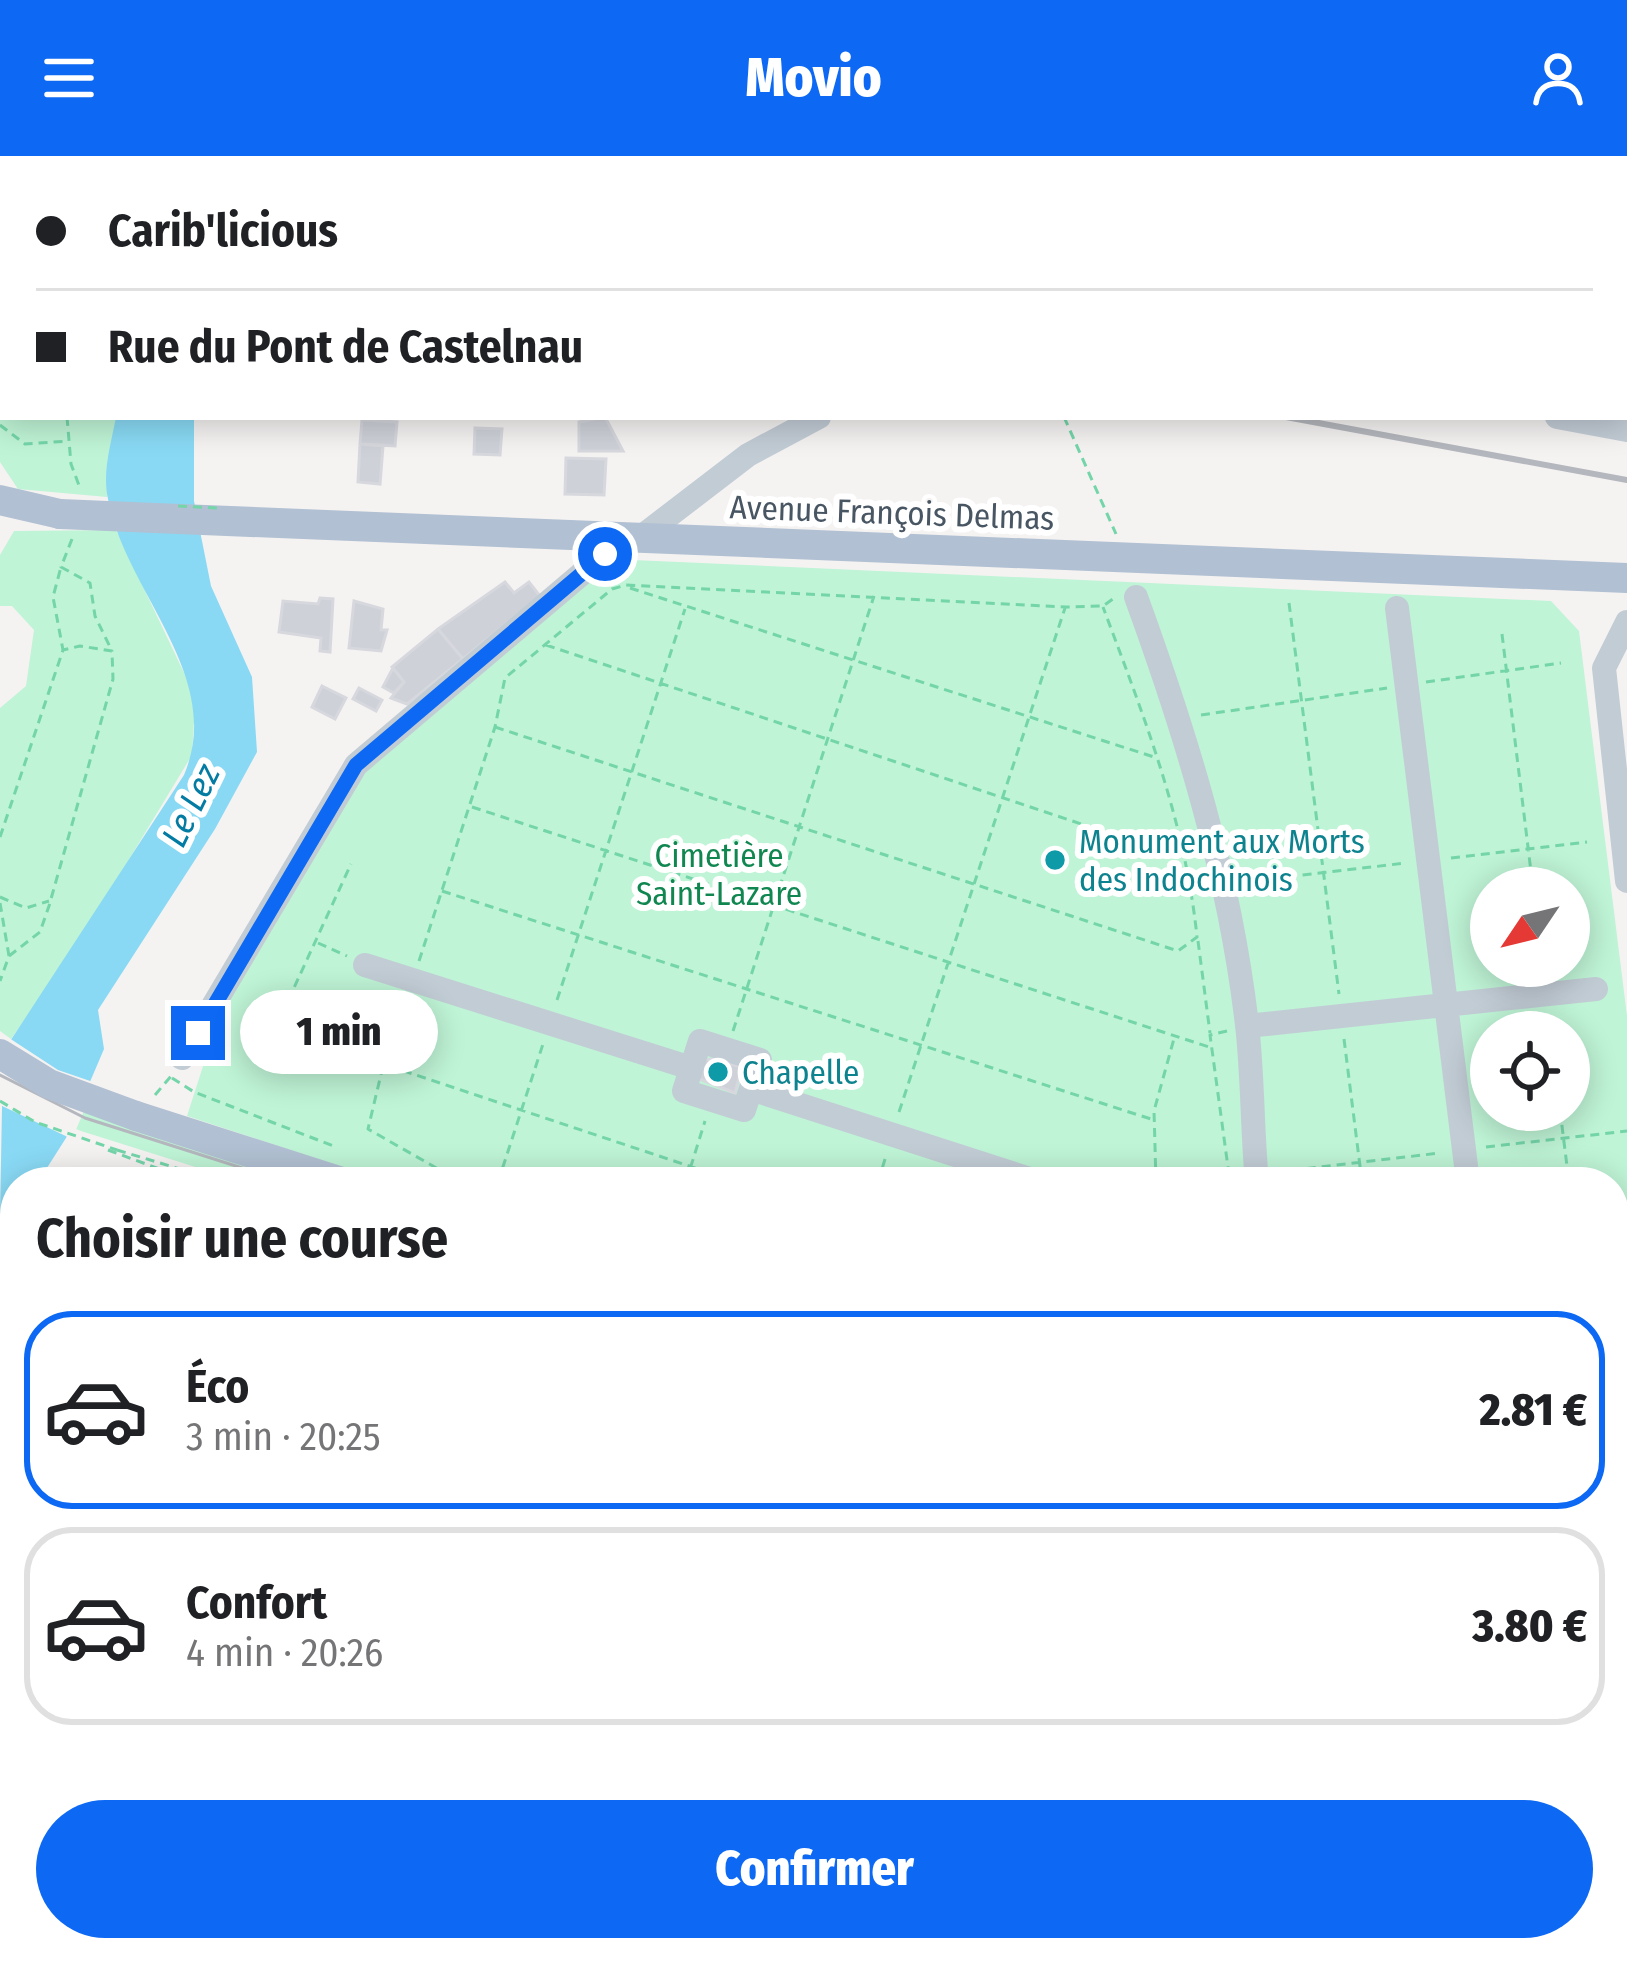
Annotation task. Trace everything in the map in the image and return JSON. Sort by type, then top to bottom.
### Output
[{"type":"main road","points":[[0,500],[71,515]]},
{"type":"main road","name":"Avenue François Delmas","points":[[71,515],[1626,580]]},
{"type":"main road","points":[[0,522],[71,515]]},
{"type":"main road","points":[[0,1054],[50,1084],[139,1106],[302,1167]]},
{"type":"street","points":[[176,1068],[356,765],[605,554],[640,537],[748,455],[813,420]]},
{"type":"street","points":[[1573,420],[1627,430]]},
{"type":"street","points":[[1136,597],[1180,718],[1224,884],[1247,1026],[1257,1167]]},
{"type":"street","points":[[1397,608],[1466,1167]]},
{"type":"street","points":[[1627,622],[1604,668],[1627,881]]},
{"type":"street","points":[[365,965],[692,1068]]},
{"type":"street","points":[[1247,1026],[1596,988]]},
{"type":"street","points":[[700,1041],[760,1060],[744,1110],[684,1091],[692,1068],[700,1041]]},
{"type":"street","points":[[751,1089],[993,1167]]},
{"type":"path","points":[[0,837],[64,650],[53,597],[71,515],[67,420]]},
{"type":"path","points":[[1065,420],[1126,558]]},
{"type":"path","points":[[0,425],[25,444],[68,441]]},
{"type":"path","points":[[9,956],[40,932],[113,679],[112,651],[95,616],[90,583],[62,567]]},
{"type":"path","points":[[626,585],[686,609],[1159,758]]},
{"type":"path","points":[[429,1167],[368,1129],[383,1064],[495,727],[505,678],[599,598],[626,585],[1066,607],[1102,606],[1123,592],[1136,597]]},
{"type":"path","points":[[726,1050],[874,596]]},
{"type":"path","points":[[1289,603],[1360,1167]]},
{"type":"path","points":[[1102,606],[1159,758],[1187,860],[1228,1167]]},
{"type":"path","points":[[882,1167],[1066,607]]},
{"type":"path","points":[[503,1167],[686,609]]},
{"type":"path","points":[[1502,634],[1530,867]]},
{"type":"path","points":[[545,644],[1187,860]]},
{"type":"path","points":[[64,650],[80,646],[112,651]]},
{"type":"path","points":[[1180,718],[1561,663]]},
{"type":"path","points":[[495,727],[1178,952],[1197,937]]},
{"type":"path","points":[[469,806],[1212,1048]]},
{"type":"path","points":[[1224,884],[1587,842]]},
{"type":"path","points":[[263,1055],[351,864]]},
{"type":"path","points":[[442,890],[1154,1120]]},
{"type":"path","points":[[0,981],[9,956],[0,900],[26,908],[51,900]]},
{"type":"path","points":[[316,942],[365,965]]},
{"type":"path","points":[[1210,1035],[1247,1026]]},
{"type":"path","points":[[1156,1167],[1154,1120],[1175,1033]]},
{"type":"path","points":[[383,1064],[694,1167]]},
{"type":"path","points":[[139,1106],[153,1097],[176,1068],[194,1092],[336,1148]]},
{"type":"path","points":[[691,1166],[711,1100]]},
{"type":"path","points":[[0,1101],[35,1122],[173,1167]]},
{"type":"path","points":[[1563,1131],[1567,1167]]},
{"type":"path","points":[[108,1150],[154,1167]]},
{"type":"green space","points":[[0,420],[116,420],[107,497],[18,489],[0,462]]},
{"type":"green space","points":[[116,530],[187,679],[195,706],[192,755],[81,939],[11,1039],[0,1031],[0,708],[26,686],[34,630],[12,606],[0,606],[0,555],[14,531]]},
{"type":"green space","name":"Cimetière Saint-Lazare","points":[[610,559],[1551,601],[1579,631],[1627,1016],[1627,1167],[342,1167],[187,1116],[222,1007],[364,765]]},
{"type":"green space","points":[[26,1087],[255,1167],[195,1167],[47,1117]]},
{"type":"water","name":"Le Lez","points":[[115,420],[194,420],[194,501],[211,586],[252,677],[257,752],[215,829],[98,1010],[104,1049],[66,1138],[48,1167],[1,1167],[3,1052],[184,775],[193,739],[192,703],[183,669],[118,533],[106,489]]},
{"type":"pier","points":[[6,1036],[58,1070],[96,1083],[72,1139],[0,1105],[0,1045]]},
{"type":"building","points":[[362,420],[397,422],[395,446],[360,444]]},
{"type":"building","points":[[607,420],[623,451],[579,451],[579,422]]},
{"type":"building","points":[[475,428],[502,429],[500,455],[474,454]]},
{"type":"building","points":[[360,444],[383,446],[380,484],[358,482]]},
{"type":"building","points":[[566,458],[606,459],[604,495],[565,494]]},
{"type":"building","points":[[505,582],[514,593],[529,582],[540,596],[463,659],[438,629]]},
{"type":"building","points":[[320,598],[333,599],[330,652],[320,651],[321,638],[279,632],[283,601],[318,604]]},
{"type":"building","points":[[354,601],[383,609],[381,630],[387,630],[381,651],[349,648]]},
{"type":"building","points":[[438,629],[463,659],[407,704],[391,698],[404,682],[392,667]]},
{"type":"building","points":[[393,668],[404,682],[394,693],[383,687]]},
{"type":"building","points":[[322,686],[346,698],[335,719],[312,707]]},
{"type":"building","points":[[359,688],[382,700],[376,711],[353,699]]},
{"type":"building","name":"Chapelle","points":[[699,1060],[742,1067],[735,1093],[694,1077]]},
{"type":"tram line","points":[[0,1075],[85,1118],[239,1167]]},
{"type":"railway","points":[[1302,420],[1627,480]]},
{"type":"place","name":"Monument aux Morts des Indochinois","points":[[1055,860]]},
{"type":"place","name":"Chapelle","points":[[718,1072]]},
{"type":"route","points":[[198,1033],[356,765],[605,554]]}]
